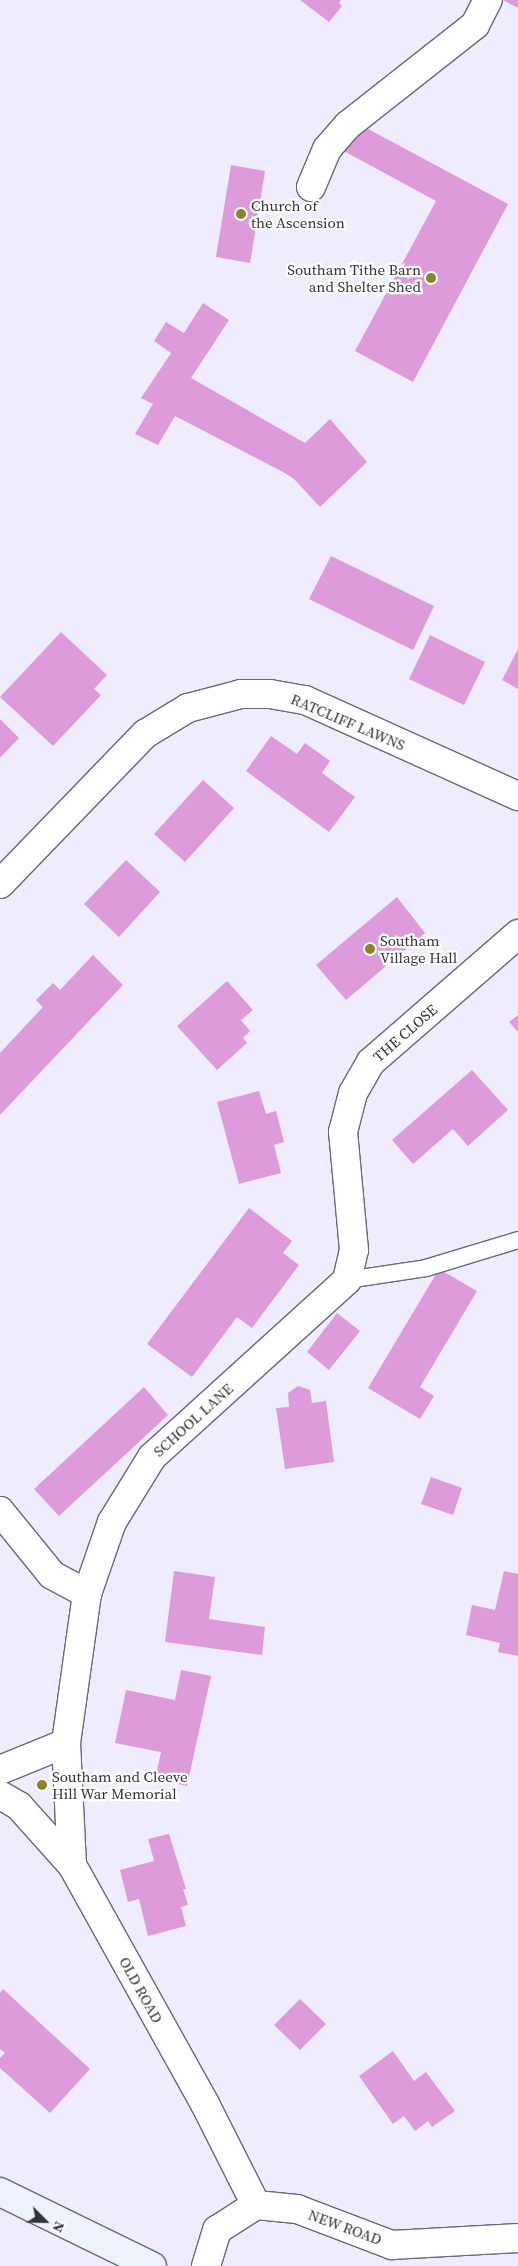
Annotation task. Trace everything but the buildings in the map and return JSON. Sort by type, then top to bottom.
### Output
[{"type":"main road","points":[[0,2192],[152,2266]]},
{"type":"street","points":[[311,187],[327,149],[348,125],[475,25],[488,0]]},
{"type":"street","name":"RATCLIFF LAWNS","points":[[0,884],[145,734],[188,708],[241,694],[270,694],[305,700],[518,796]]},
{"type":"street","name":"THE CLOSE","points":[[347,1280],[352,1265],[353,1241],[343,1132],[352,1093],[371,1062],[518,934]]},
{"type":"street","name":"SCHOOL LANE","points":[[72,1865],[66,1743],[88,1594],[112,1522],[152,1457],[347,1280]]},
{"type":"street","points":[[0,1510],[52,1575],[88,1594]]},
{"type":"street","points":[[0,1770],[66,1743]]},
{"type":"street","name":"OLD ROAD","points":[[0,1796],[19,1806],[72,1865],[205,2104],[256,2205]]},
{"type":"street","points":[[206,2266],[217,2230],[256,2205]]},
{"type":"street","name":"NEW ROAD","points":[[256,2205],[297,2209],[392,2244],[518,2238]]},
{"type":"lane","points":[[347,1280],[426,1268],[518,1240]]},
{"type":"place","name":"Church of the Ascension","points":[[241,214]]},
{"type":"place","name":"Southam Tithe Barn and Shelter Shed","points":[[431,278]]},
{"type":"place","name":"Southam Village Hall","points":[[370,949]]},
{"type":"place","name":"Southam and Cleeve Hill War Memorial","points":[[42,1785]]}]
